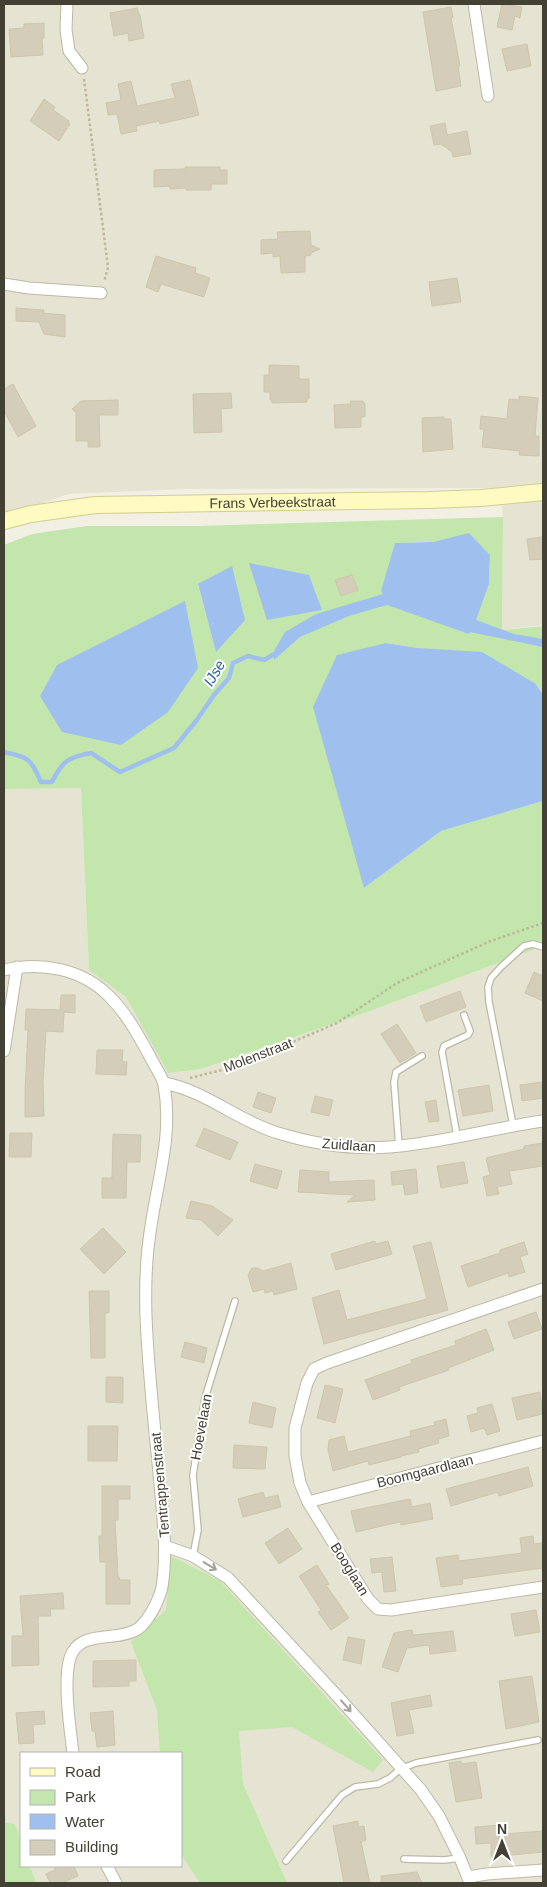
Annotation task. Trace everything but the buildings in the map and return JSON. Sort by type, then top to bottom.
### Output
[{"type":"main road","name":"Frans Verbeekstraat","points":[[4,521],[39,513],[95,505],[429,500],[481,498],[543,492]]},
{"type":"street","points":[[67,4],[66,30],[69,51],[82,68]]},
{"type":"street","points":[[474,4],[488,96]]},
{"type":"street","points":[[4,284],[29,288],[101,293]]},
{"type":"street","points":[[4,970],[17,967],[45,967],[72,972],[100,987],[118,1005],[133,1026],[164,1083]]},
{"type":"street","points":[[4,1051],[17,967]]},
{"type":"street","name":"Zuidlaan","points":[[164,1083],[195,1092],[253,1124],[305,1141],[356,1147],[399,1146],[543,1121]]},
{"type":"street","name":"Tentrappenstraat","points":[[164,1083],[167,1118],[166,1148],[151,1224],[146,1267],[146,1313],[148,1362],[165,1546],[193,1556],[228,1578],[340,1698],[400,1769],[421,1790],[439,1816],[469,1880]]},
{"type":"street","name":"Booglaan","points":[[543,1289],[327,1363],[314,1370],[307,1383],[296,1428],[295,1456],[300,1483],[308,1502],[368,1598],[378,1609],[391,1610],[543,1587]]},
{"type":"street","name":"Boomgaardlaan","points":[[308,1502],[543,1441]]},
{"type":"street","points":[[73,1752],[69,1720],[68,1678],[70,1659],[75,1648],[82,1642],[91,1639],[120,1636],[136,1630],[151,1616],[162,1590],[165,1546]]},
{"type":"street","points":[[108,1867],[116,1883]]},
{"type":"street","points":[[469,1880],[488,1874],[543,1870]]},
{"type":"lane","points":[[512,1125],[488,988],[491,978],[524,946],[533,944],[543,947]]},
{"type":"lane","points":[[457,1136],[442,1052],[444,1046],[468,1035],[470,1031],[464,1014]]},
{"type":"lane","points":[[399,1146],[394,1082],[396,1072],[422,1056]]},
{"type":"lane","name":"Hoevelaan","points":[[193,1556],[198,1530],[193,1475],[205,1398],[235,1300]]},
{"type":"lane","points":[[286,1861],[342,1795],[355,1788],[378,1784],[390,1778],[400,1769],[416,1763],[538,1740]]},
{"type":"lane","points":[[404,1859],[444,1860],[460,1858]]},
{"type":"path","points":[[82,68],[108,267],[101,293]]},
{"type":"path","name":"Molenstraat","points":[[189,1078],[234,1067],[337,1024],[397,983],[488,942],[543,923]]},
{"type":"shaded area","points":[[4,4],[543,4],[543,625],[502,630],[503,517],[500,488],[186,489],[68,494],[4,517]]},
{"type":"shaded area","points":[[81,788],[89,970],[126,997],[168,1073],[201,1069],[370,1011],[543,946],[543,1883],[36,1883],[30,1867],[182,1867],[182,1752],[20,1752],[20,1837],[15,1824],[4,1822],[4,789]]},
{"type":"green space","points":[[503,517],[502,630],[543,626],[543,695],[536,684],[418,648],[386,643],[364,888],[441,831],[543,801],[543,946],[370,1011],[201,1069],[168,1073],[126,997],[89,970],[81,788],[4,789],[4,545],[32,534],[87,526],[199,526]],"holes":[[[469,534],[490,555],[489,584],[473,627],[395,543],[433,542]],[[232,567],[216,651],[198,585]]]},
{"type":"green space","points":[[171,1556],[220,1581],[383,1760],[373,1772],[292,1727],[239,1731],[243,1784],[287,1883],[200,1883],[182,1856],[182,1752],[160,1752],[157,1710],[131,1642],[166,1610]]},
{"type":"green space","points":[[4,1822],[15,1824],[20,1837],[20,1867],[30,1867],[36,1883],[4,1883]]},
{"type":"water","points":[[469,533],[490,555],[489,584],[476,620],[514,634],[543,639],[543,647],[470,632],[469,634],[387,605],[349,616],[300,637],[274,660],[274,651],[285,632],[316,614],[383,594],[381,591],[395,543],[433,542]]},
{"type":"water","points":[[249,563],[309,575],[322,610],[267,620]]},
{"type":"water","points":[[232,566],[245,620],[216,652],[198,584]]},
{"type":"water","points":[[185,601],[198,668],[168,712],[121,745],[62,732],[40,696],[57,665]]},
{"type":"water","points":[[386,643],[418,648],[482,652],[536,684],[543,695],[543,801],[441,831],[364,888],[313,707],[337,655]]},
{"type":"waterway","name":"IJse","points":[[4,752],[28,760],[35,768],[41,782],[52,782],[59,769],[67,761],[77,756],[91,753],[120,772],[174,748],[229,678],[233,663],[248,656],[264,660],[278,652]]}]
